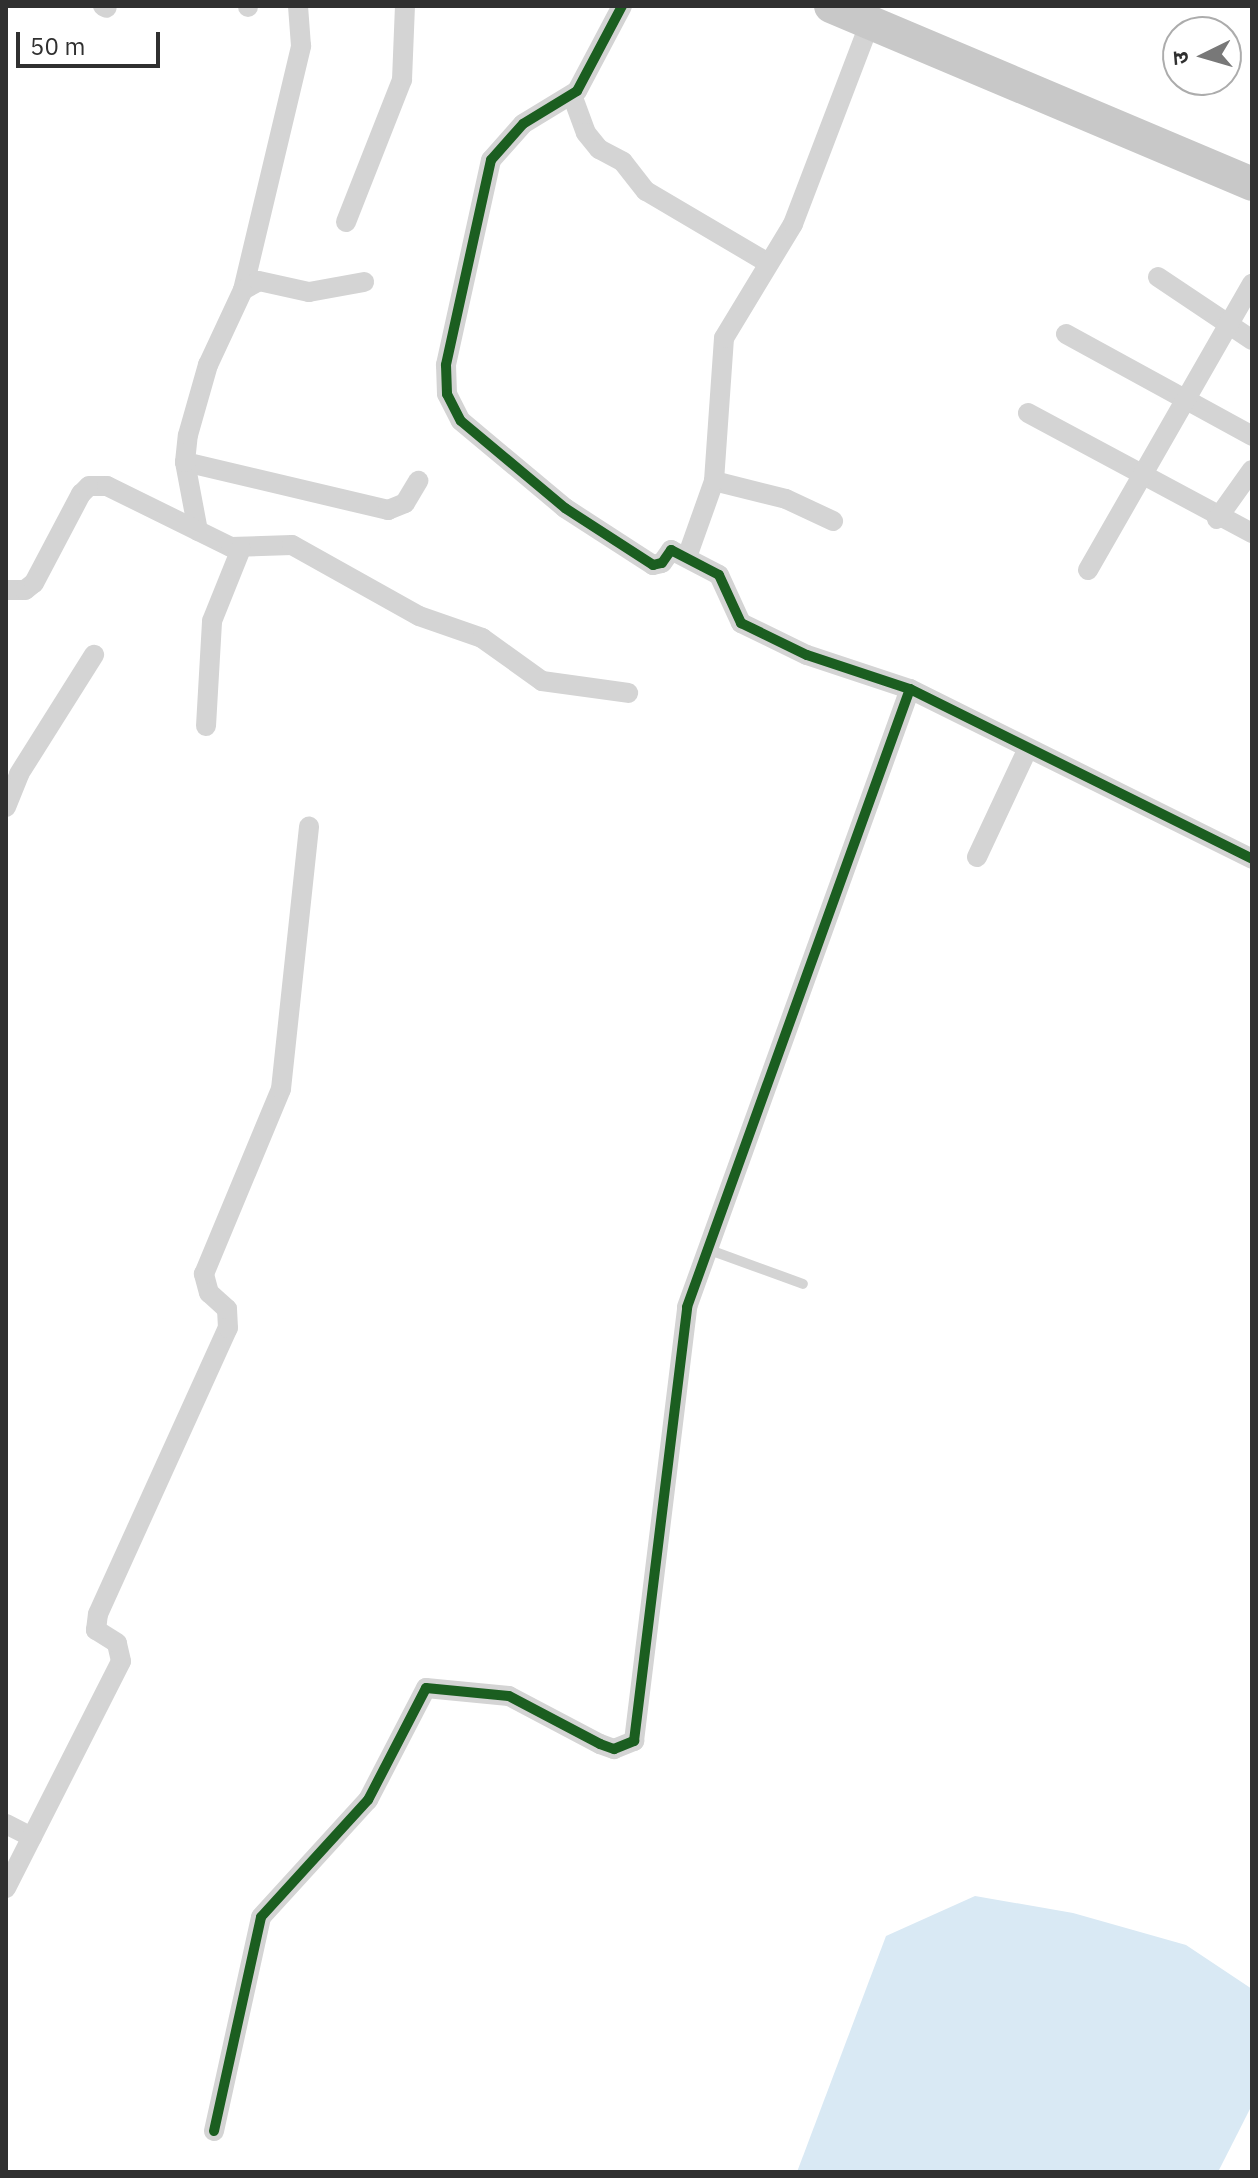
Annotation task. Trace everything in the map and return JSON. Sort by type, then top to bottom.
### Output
[{"type":"main road","points":[[859,11],[1252,162]]},
{"type":"main road","points":[[859,11],[1252,184]]},
{"type":"street","points":[[198,531],[185,462],[208,365],[243,290],[301,46],[298,6]]},
{"type":"street","points":[[346,222],[402,80],[405,6]]},
{"type":"street","points":[[622,6],[572,95],[523,124],[491,160],[446,365],[447,394],[467,427],[565,508],[653,565],[662,563],[671,550],[724,580],[741,623],[807,655],[910,689],[1251,855]]},
{"type":"street","points":[[687,557],[714,481],[724,338],[793,224],[859,11]]},
{"type":"street","points":[[572,95],[586,133],[599,149],[623,162],[646,191],[768,263]]},
{"type":"street","points":[[1158,277],[1252,340]]},
{"type":"street","points":[[243,290],[259,281],[309,292],[364,282]]},
{"type":"street","points":[[1088,570],[1252,284]]},
{"type":"street","points":[[1066,334],[1252,436]]},
{"type":"street","points":[[1028,413],[1217,519],[1252,533]]},
{"type":"street","points":[[185,462],[388,510],[405,503],[418,481]]},
{"type":"street","points":[[1217,519],[1252,470]]},
{"type":"street","points":[[714,481],[786,499],[833,521]]},
{"type":"street","points":[[6,590],[25,590],[34,583],[89,486],[107,486],[241,549],[273,542],[292,545],[419,616],[482,638],[531,677],[628,693]]},
{"type":"street","points":[[206,726],[212,621],[241,549]]},
{"type":"street","points":[[6,807],[19,774],[94,655]]},
{"type":"street","points":[[214,2131],[261,1917],[368,1800],[426,1688],[509,1696],[600,1744],[627,1748],[634,1741],[640,1728],[687,1307],[910,689]]},
{"type":"street","points":[[977,857],[1028,748]]},
{"type":"street","points":[[6,1888],[121,1661],[117,1643],[96,1630],[98,1614],[228,1328],[227,1309],[209,1293],[204,1274],[281,1089],[309,826]]},
{"type":"street","points":[[6,1824],[32,1837]]},
{"type":"lane","points":[[707,1249],[803,1284]]},
{"type":"shaded area","points":[[975,1896],[1073,1913],[1186,1945],[1252,1989],[1252,2105],[1218,2172],[797,2172],[886,1936]]},
{"type":"cycle path","points":[[622,6],[577,91],[523,124],[491,160],[446,365],[447,394],[461,421],[565,508],[653,565],[662,563],[671,550],[719,575],[741,623],[807,655],[910,689],[1252,859]]},
{"type":"cycle path","points":[[214,2131],[261,1917],[368,1800],[426,1688],[509,1696],[600,1744],[614,1749],[634,1741],[687,1307],[910,689]]}]
